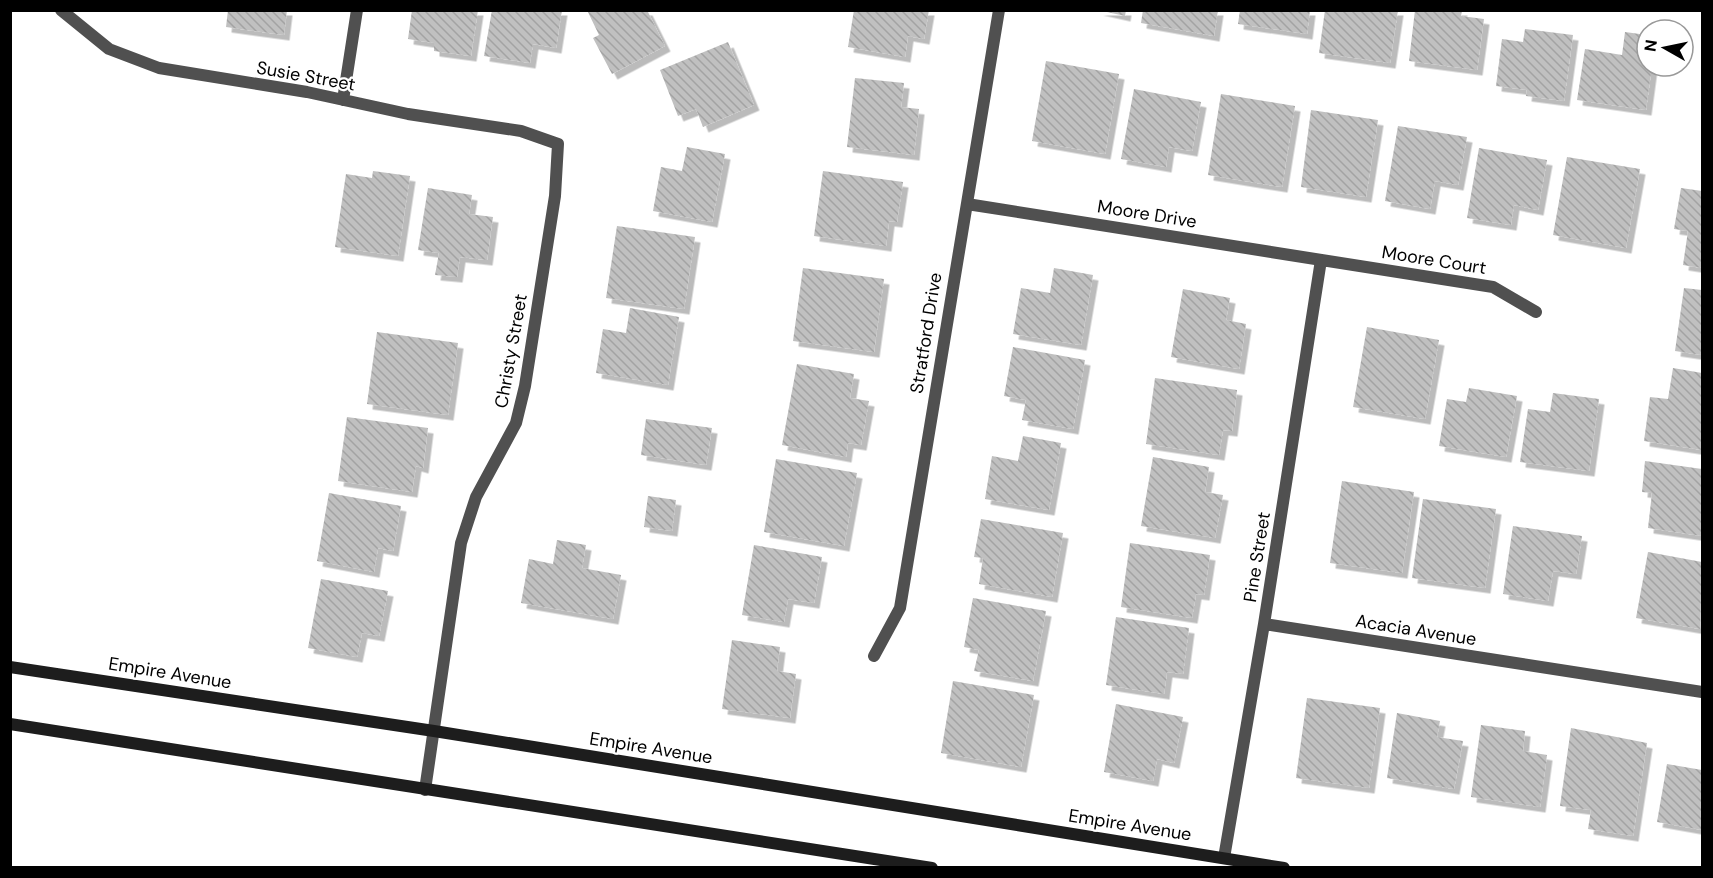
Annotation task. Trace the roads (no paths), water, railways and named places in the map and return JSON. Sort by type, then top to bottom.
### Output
[{"type":"main road","name":"Empire Avenue","points":[[10,667],[434,731],[1284,867]]},
{"type":"main road","points":[[10,724],[932,867]]},
{"type":"street","name":"Susie Street","points":[[61,10],[109,49],[159,68],[343,100],[408,114],[521,131],[558,144]]},
{"type":"street","points":[[343,100],[357,10]]},
{"type":"street","name":"Stratford Drive","points":[[874,656],[900,608],[999,10]]},
{"type":"street","name":"Christy Street","points":[[425,790],[461,543],[476,497],[516,423],[525,386],[555,196],[558,144]]},
{"type":"street","name":"Moore Drive","points":[[966,204],[1321,260]]},
{"type":"street","name":"Moore Court","points":[[1321,260],[1493,287],[1536,312]]},
{"type":"street","name":"Pine Street","points":[[1224,858],[1264,624],[1321,260]]},
{"type":"street","name":"Acacia Avenue","points":[[1264,624],[1702,692]]}]
